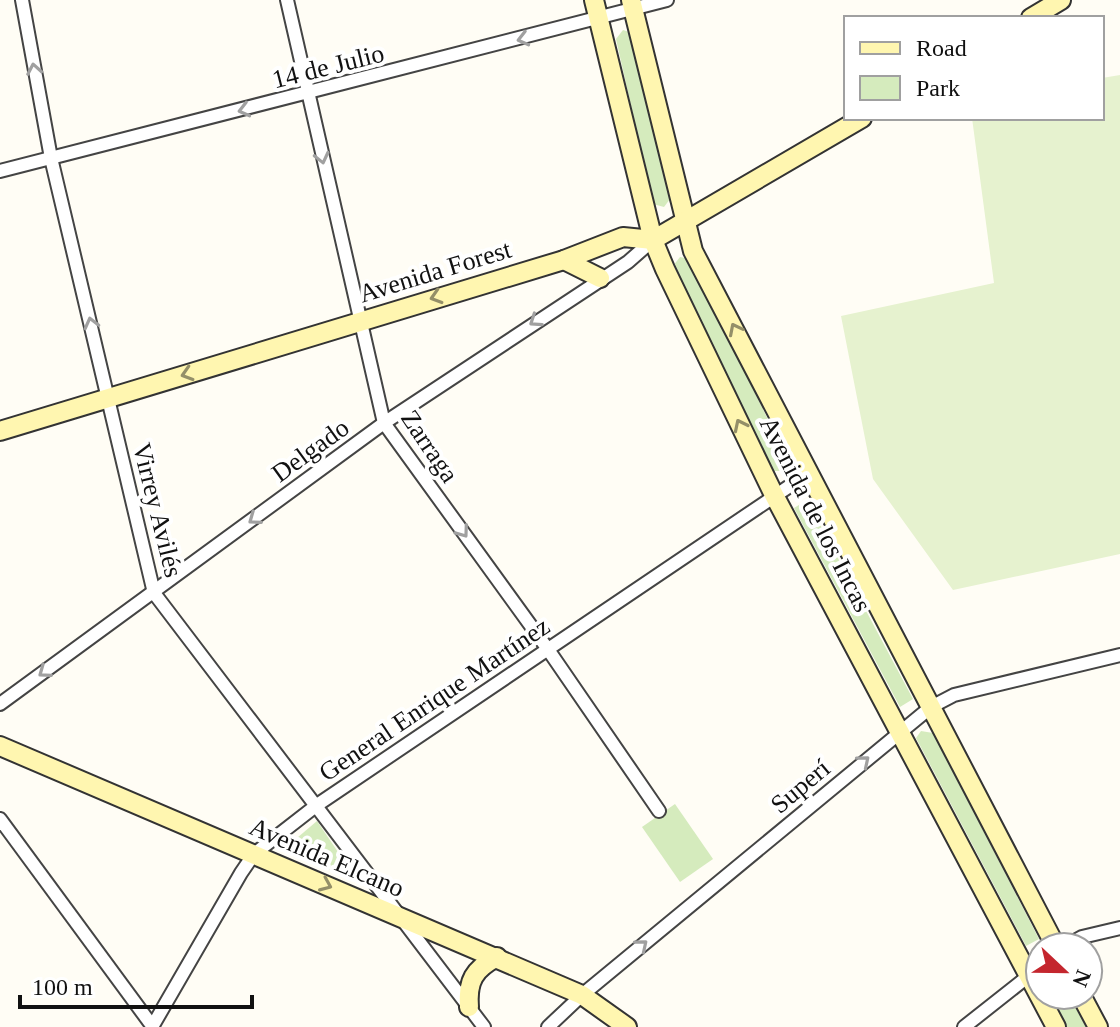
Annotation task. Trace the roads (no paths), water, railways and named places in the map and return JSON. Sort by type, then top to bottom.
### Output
[{"type":"main road","name":"Avenida de los Incas","points":[[594,0],[653,240],[774,495],[1024,952]]},
{"type":"main road","points":[[1034,16],[1058,1]]},
{"type":"main road","name":"Avenida de los Incas","points":[[633,6],[683,224],[693,251],[1048,931]]},
{"type":"main road","name":"Avenida Forest","points":[[0,431],[564,260],[623,237],[632,235],[653,240],[859,120]]},
{"type":"main road","points":[[564,260],[600,278]]},
{"type":"main road","name":"Avenida Elcano","points":[[0,746],[582,995],[627,1027]]},
{"type":"main road","points":[[469,1007],[468,989],[472,977],[479,966],[497,957]]},
{"type":"street","name":"Virrey Avilés","points":[[22,0],[51,158],[154,593],[484,1027]]},
{"type":"street","name":"Zarraga","points":[[287,0],[384,423],[547,648],[659,811]]},
{"type":"street","name":"14 de Julio","points":[[0,171],[599,20],[633,6],[667,0]]},
{"type":"street","name":"Delgado","points":[[0,704],[384,423],[628,262],[653,240]]},
{"type":"street","name":"General Enrique Martínez","points":[[152,1027],[254,854],[317,805],[809,473]]},
{"type":"street","name":"Superí","points":[[548,1027],[582,995],[931,707],[954,695],[1120,655]]},
{"type":"street","points":[[0,819],[152,1027]]},
{"type":"street","points":[[964,1027],[1024,981]]}]
